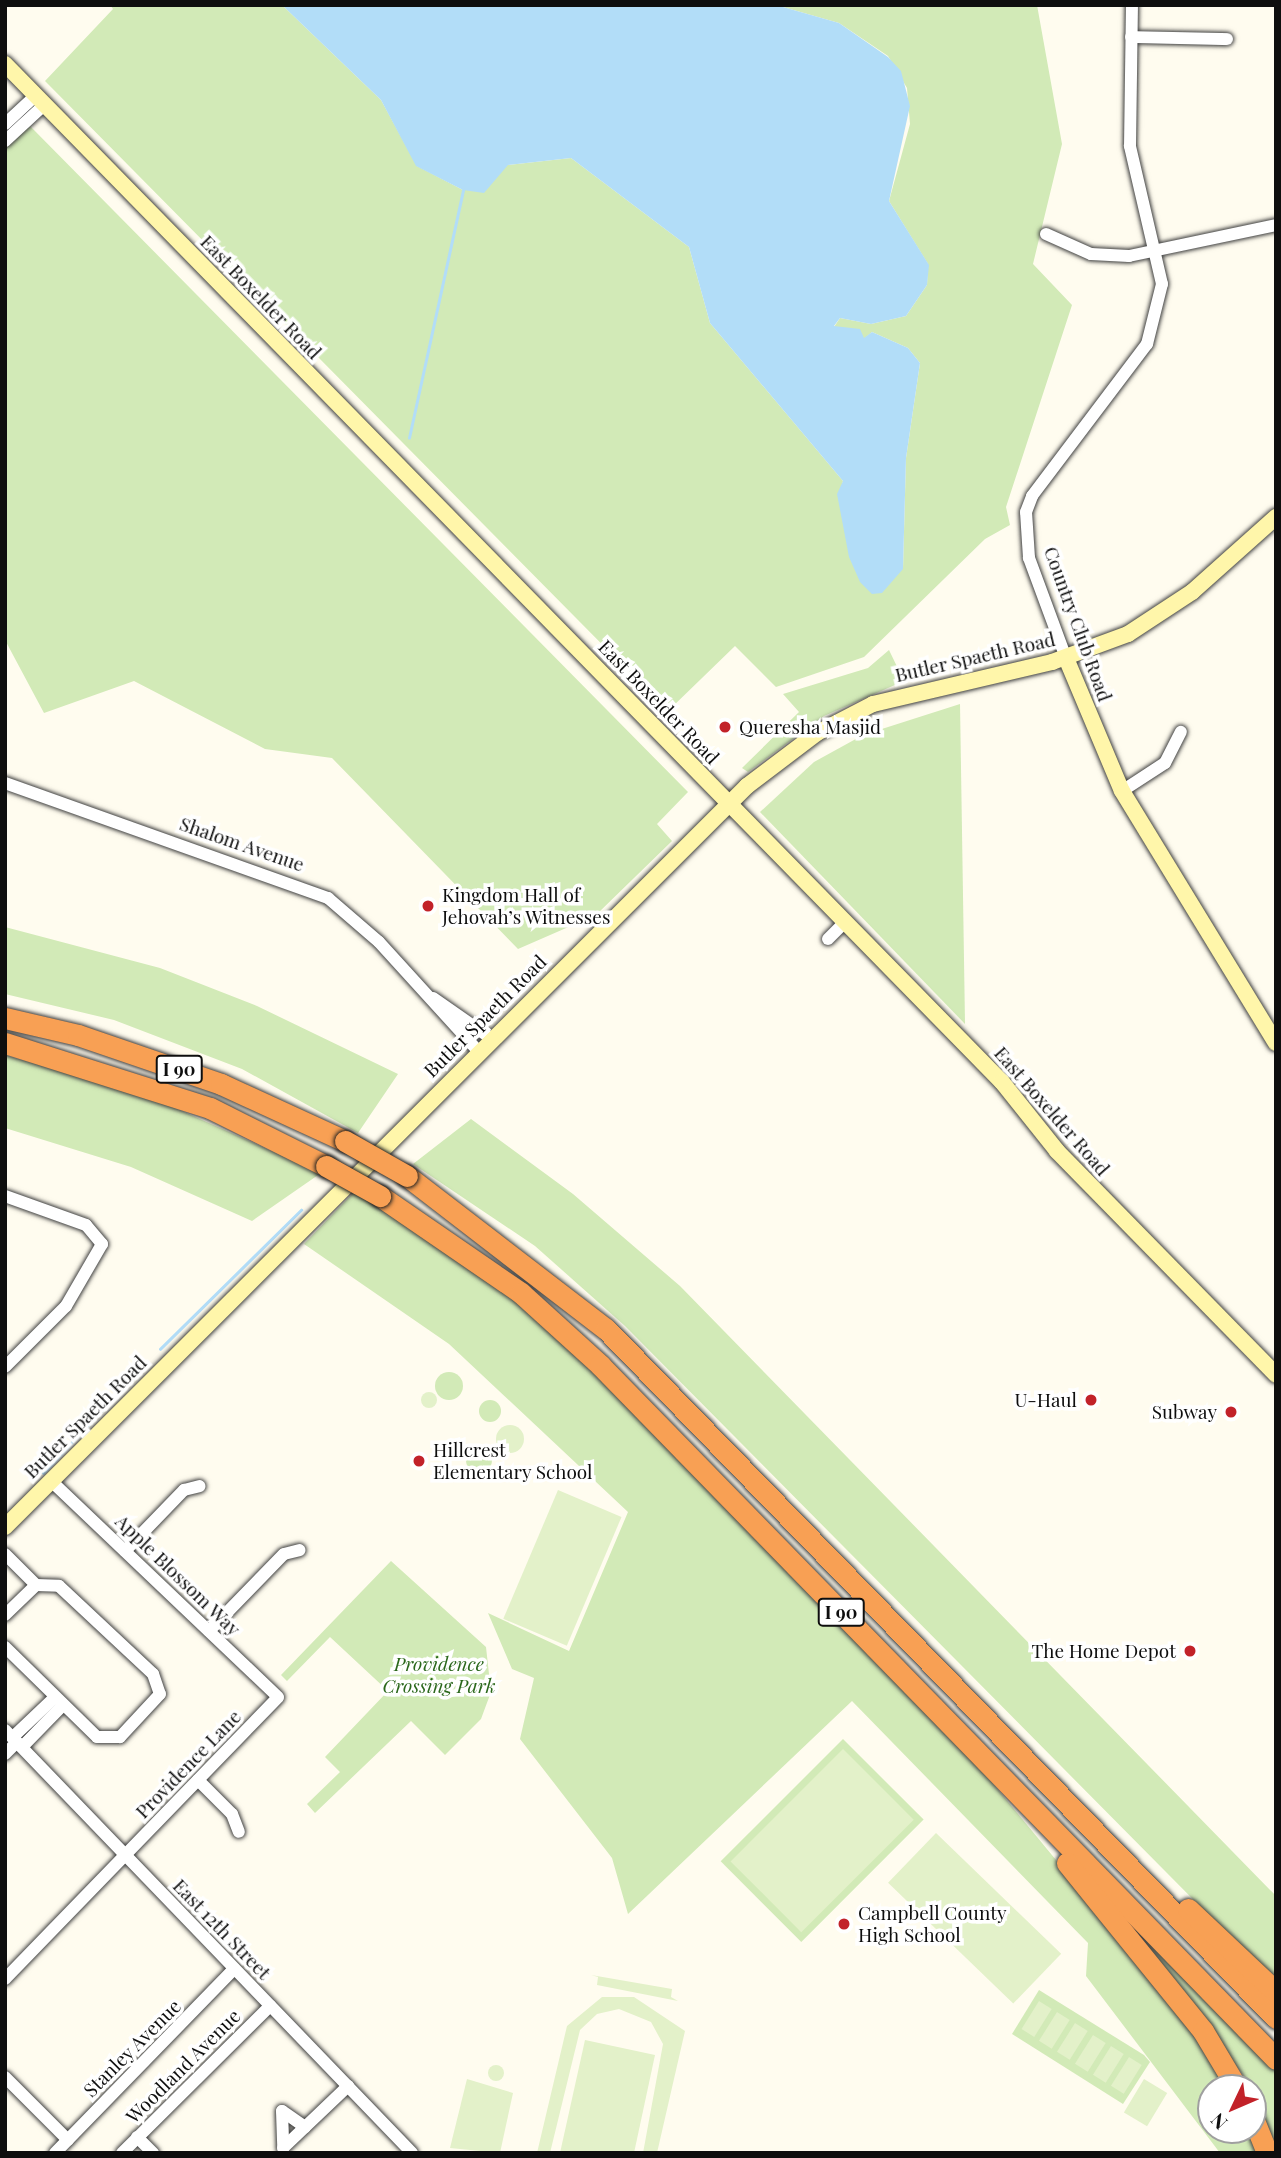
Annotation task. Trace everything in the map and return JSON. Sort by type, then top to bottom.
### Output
[{"type":"highway","name":"I 90","points":[[5,1018],[78,1035],[221,1084],[345,1141],[407,1176],[606,1329],[1276,2018]]},
{"type":"highway","name":"I 90","points":[[5,1043],[211,1108],[380,1196],[521,1293],[600,1364],[1276,2059]]},
{"type":"highway","name":"I 90","points":[[908,1640],[1276,1992]]},
{"type":"highway","name":"I 90","points":[[945,1721],[1166,1984],[1227,2074]]},
{"type":"main road","name":"East Boxelder Road","points":[[5,64],[845,922],[1276,1375]]},
{"type":"main road","name":"Butler Spaeth Road","points":[[5,1527],[729,803],[804,741],[873,704],[1066,658],[1163,612],[1276,517]]},
{"type":"main road","name":"Country Club Road","points":[[1066,658],[1122,791],[1276,1043]]},
{"type":"street","name":"Country Club Road","points":[[1066,658],[1030,558],[1026,512],[1032,496],[1147,344],[1160,297],[1157,250],[1130,146],[1132,5]]},
{"type":"street","points":[[1131,37],[1227,39]]},
{"type":"street","points":[[5,124],[39,101]]},
{"type":"street","points":[[5,141],[39,101]]},
{"type":"street","points":[[1046,234],[1091,254],[1157,250],[1276,225]]},
{"type":"street","points":[[1122,791],[1165,763],[1181,732]]},
{"type":"street","name":"Shalom Avenue","points":[[5,783],[328,898],[433,998],[478,1052]]},
{"type":"street","points":[[828,939],[845,922]]},
{"type":"street","name":"Shalom Avenue","points":[[433,998],[492,1039]]},
{"type":"street","points":[[5,1196],[86,1225],[102,1244],[66,1306],[5,1367]]},
{"type":"street","name":"Apple Blossom Way","points":[[51,1480],[278,1697]]},
{"type":"street","points":[[125,1551],[184,1490],[200,1486]]},
{"type":"street","points":[[209,1632],[284,1554],[300,1550]]},
{"type":"street","points":[[5,1554],[36,1585],[59,1586],[72,1595],[158,1683],[156,1703],[120,1737],[97,1737],[5,1647]]},
{"type":"street","points":[[5,1615],[36,1585]]},
{"type":"street","name":"Providence Lane","points":[[5,1979],[278,1697]]},
{"type":"street","points":[[5,1754],[14,1739],[59,1701]]},
{"type":"street","name":"East 12th Street","points":[[14,1739],[412,2153]]},
{"type":"street","points":[[198,1780],[232,1814],[239,1832]]},
{"type":"street","name":"Stanley Avenue","points":[[55,2153],[234,1969]]},
{"type":"street","name":"Woodland Avenue","points":[[122,2153],[270,2007]]},
{"type":"street","points":[[5,2077],[68,2140]]},
{"type":"street","points":[[305,2127],[348,2086]]},
{"type":"street","points":[[137,2137],[153,2153]]},
{"type":"green space","points":[[110,5],[282,5],[381,100],[417,166],[463,190],[507,165],[571,158],[689,247],[710,323],[843,481],[841,489],[903,569],[906,458],[920,363],[908,348],[872,332],[864,339],[834,327],[840,318],[871,324],[906,316],[927,285],[928,264],[889,201],[910,124],[907,88],[888,56],[839,23],[776,5],[1037,5],[1062,144],[1033,264],[1072,305],[1006,507],[1010,525],[985,539],[864,657],[776,687],[735,646],[668,711],[45,81],[113,9]]},
{"type":"green space","points":[[30,126],[688,792],[657,824],[672,841],[596,915],[518,949],[332,758],[265,749],[134,681],[44,713],[5,640],[5,147]]},
{"type":"green space","points":[[889,650],[904,681],[824,716],[748,772],[742,768],[799,712],[783,694],[868,668]]},
{"type":"green space","points":[[960,704],[965,1024],[760,812],[814,762],[863,735]]},
{"type":"green space","points":[[5,927],[160,968],[257,1006],[398,1074],[358,1133],[242,1069],[114,1020],[5,994]]},
{"type":"green space","points":[[5,1055],[155,1099],[321,1173],[252,1221],[131,1167],[5,1128]]},
{"type":"green space","points":[[471,1119],[573,1194],[680,1286],[1276,1896],[1276,1983],[625,1326],[535,1246],[413,1164]]},
{"type":"green space","points":[[356,1190],[517,1302],[604,1380],[971,1757],[1184,2015],[1221,2074],[1197,2074],[1197,2123],[1086,1976],[1088,1943],[852,1701],[628,1914],[612,1858],[520,1739],[534,1678],[512,1669],[488,1613],[569,1651],[628,1512],[449,1344],[304,1244]]},
{"type":"green space","points":[[449,1372],[459,1376],[463,1386],[459,1396],[449,1400],[439,1396],[435,1386],[439,1376]]},
{"type":"green space","points":[[426,1392],[432,1392],[437,1400],[435,1406],[426,1408],[421,1403],[421,1397]]},
{"type":"green space","points":[[486,1400],[494,1400],[501,1407],[501,1415],[494,1422],[486,1422],[479,1415],[479,1407]]},
{"type":"green space","points":[[510,1425],[520,1429],[524,1439],[520,1449],[510,1453],[500,1449],[496,1439],[500,1429]]},
{"type":"green space","points":[[479,1447],[488,1451],[492,1460],[488,1469],[479,1473],[470,1469],[466,1460],[470,1451]]},
{"type":"green space","points":[[558,1490],[622,1517],[567,1646],[503,1619]]},
{"type":"green space","name":"Providence Crossing Park","points":[[391,1561],[486,1647],[491,1692],[481,1719],[445,1755],[411,1721],[315,1813],[307,1804],[340,1772],[325,1757],[388,1691],[330,1637],[287,1681],[281,1675]]},
{"type":"green space","points":[[843,1739],[924,1820],[801,1942],[721,1861]]},
{"type":"green space","points":[[843,1749],[914,1820],[801,1932],[731,1861]]},
{"type":"green space","points":[[936,1833],[1061,1954],[1013,2004],[888,1883]]},
{"type":"green space","points":[[1114,1904],[1276,2070],[1276,2151],[1267,2126],[1267,2074],[1242,2074]]},
{"type":"green space","points":[[591,1975],[672,1989],[671,1997],[678,2001],[597,1985],[598,1977]]},
{"type":"green space","points":[[1039,1990],[1144,2055],[1150,2062],[1123,2104],[1012,2034]]},
{"type":"green space","points":[[602,1997],[634,1997],[685,2031],[657,2153],[643,2153],[663,2044],[651,2022],[619,2009],[597,2014],[580,2030],[550,2153],[537,2153],[567,2026]]},
{"type":"green space","points":[[1039,2001],[1052,2009],[1034,2037],[1022,2029]]},
{"type":"green space","points":[[1057,2012],[1070,2020],[1052,2049],[1039,2041]]},
{"type":"green space","points":[[1075,2023],[1088,2031],[1070,2060],[1057,2052]]},
{"type":"green space","points":[[1093,2035],[1106,2043],[1088,2072],[1075,2064]]},
{"type":"green space","points":[[585,2040],[655,2055],[634,2153],[560,2153]]},
{"type":"green space","points":[[1111,2046],[1124,2054],[1106,2083],[1093,2075]]},
{"type":"green space","points":[[1129,2057],[1142,2065],[1124,2094],[1111,2086]]},
{"type":"green space","points":[[496,2065],[502,2067],[502,2079],[496,2081],[490,2079],[488,2073],[490,2067]]},
{"type":"green space","points":[[467,2079],[513,2093],[500,2153],[450,2148]]},
{"type":"green space","points":[[1144,2079],[1167,2093],[1147,2126],[1124,2112]]},
{"type":"green space","points":[[1213,2144],[1256,2144],[1260,2153],[1220,2153]]},
{"type":"water","points":[[282,5],[776,5],[839,23],[888,57],[901,71],[910,106],[889,201],[929,265],[927,285],[906,316],[871,324],[840,318],[834,326],[860,329],[864,338],[872,332],[908,348],[920,363],[906,458],[903,569],[882,593],[872,594],[860,582],[849,557],[837,494],[843,481],[710,323],[689,247],[571,158],[508,165],[484,193],[463,190],[416,166],[381,100]]},
{"type":"waterway","points":[[409,438],[463,190]]},
{"type":"waterway","points":[[160,1349],[301,1210]]},
{"type":"waterway","points":[[43,1473],[147,1362]]},
{"type":"place","name":"Queresha Masjid","points":[[725,727]]},
{"type":"place","name":"Kingdom Hall of Jehovah’s Witnesses","points":[[428,906]]},
{"type":"place","name":"U-Haul","points":[[1091,1400]]},
{"type":"place","name":"Subway","points":[[1231,1412]]},
{"type":"place","name":"Hillcrest Elementary School","points":[[419,1461]]},
{"type":"place","name":"The Home Depot","points":[[1190,1651]]},
{"type":"place","name":"Campbell County High School","points":[[844,1924]]}]
